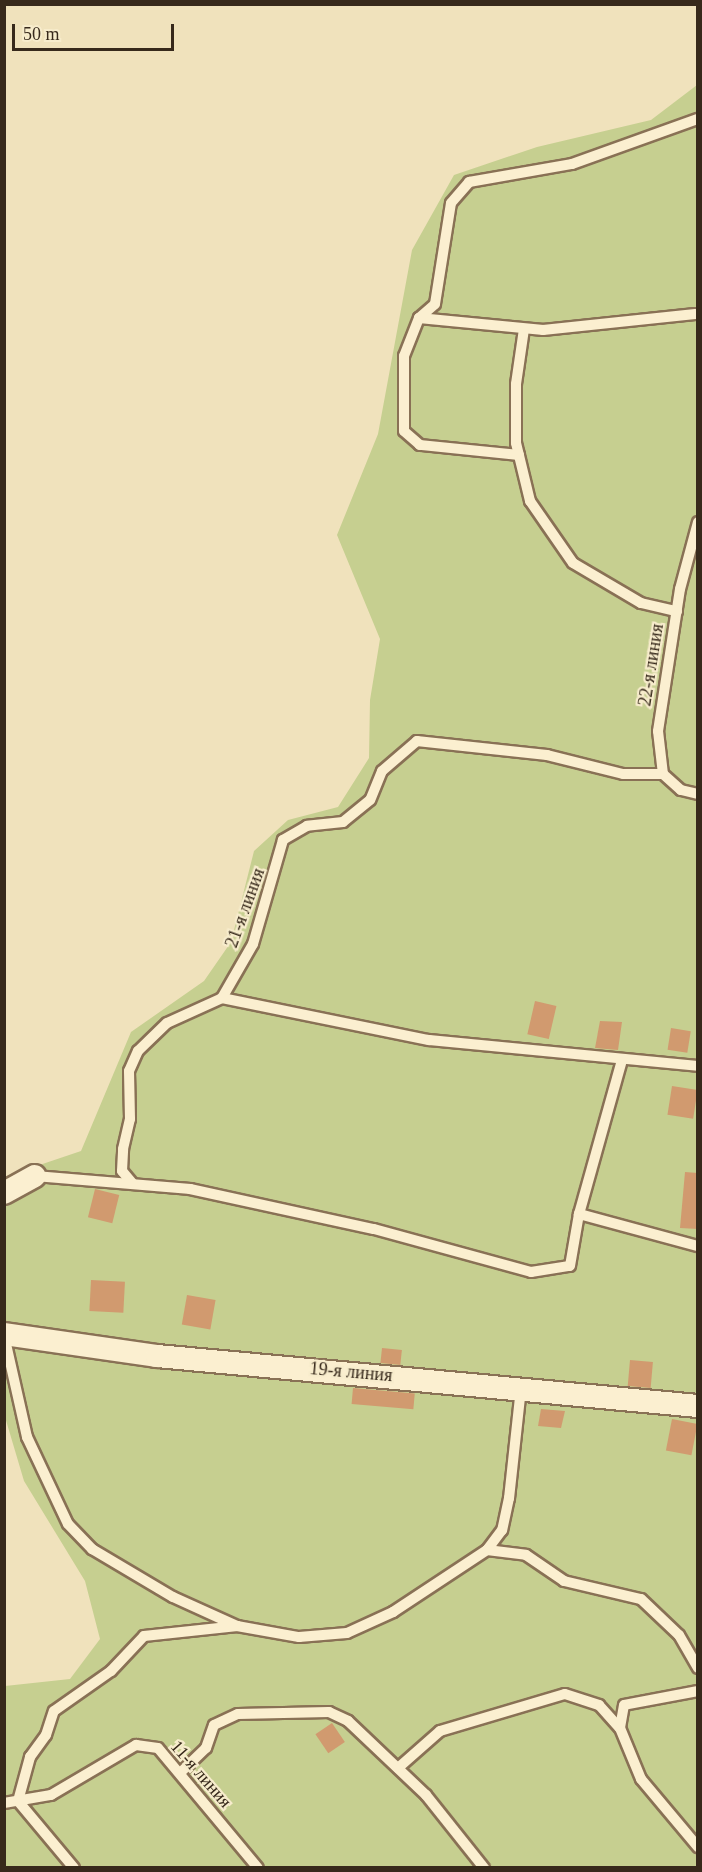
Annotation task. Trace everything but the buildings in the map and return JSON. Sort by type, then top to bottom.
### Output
[{"type":"street","points":[[4,1193],[34,1176]]},
{"type":"street","name":"19-я линия","points":[[4,1335],[157,1356],[698,1406]]},
{"type":"lane","points":[[519,455],[420,445],[404,431],[404,356],[419,318],[435,304],[451,202],[469,182],[572,164],[698,119]]},
{"type":"lane","points":[[419,318],[524,330],[697,313]]},
{"type":"lane","points":[[524,330],[516,384],[519,455],[530,501],[573,563],[641,603],[676,611]]},
{"type":"lane","name":"22-я линия","points":[[663,774],[658,731],[676,611],[698,522]]},
{"type":"lane","name":"21-я линия","points":[[222,998],[253,944],[284,840],[307,826],[343,822],[370,800],[382,771],[417,741],[547,755],[623,774],[663,774]]},
{"type":"lane","points":[[663,774],[681,790],[698,794]]},
{"type":"lane","points":[[133,1184],[122,1171],[123,1149],[130,1119],[129,1071],[138,1051],[167,1023],[222,998],[429,1040],[698,1066]]},
{"type":"lane","points":[[34,1176],[190,1189],[374,1228],[531,1272],[570,1266],[579,1214],[622,1060]]},
{"type":"lane","points":[[579,1214],[698,1245]]},
{"type":"lane","points":[[4,1335],[27,1437],[68,1524],[92,1549],[117,1565],[237,1626]]},
{"type":"lane","points":[[74,1868],[18,1801],[30,1757],[46,1735],[54,1711],[111,1671],[144,1636],[237,1626],[299,1637],[347,1633],[393,1612],[487,1550],[502,1530],[521,1388]]},
{"type":"lane","points":[[487,1550],[526,1555],[564,1581],[641,1599],[679,1635],[698,1668]]},
{"type":"lane","points":[[620,1728],[624,1705],[698,1691]]},
{"type":"lane","points":[[398,1768],[440,1731],[565,1694],[599,1704],[620,1728],[641,1779],[698,1847]]},
{"type":"lane","points":[[180,1773],[206,1748],[214,1725],[238,1714],[329,1712],[348,1721],[398,1768],[484,1868]]},
{"type":"lane","name":"11-я линия","points":[[4,1803],[51,1795],[136,1745],[158,1748],[258,1868]]},
{"type":"green space","points":[[697,85],[697,1867],[5,1867],[5,1686],[70,1679],[100,1639],[85,1581],[24,1481],[5,1417],[4,1177],[81,1151],[131,1032],[204,981],[231,942],[254,851],[288,820],[338,807],[369,758],[370,700],[380,639],[337,535],[378,434],[412,250],[454,175],[537,147],[651,120]]}]
